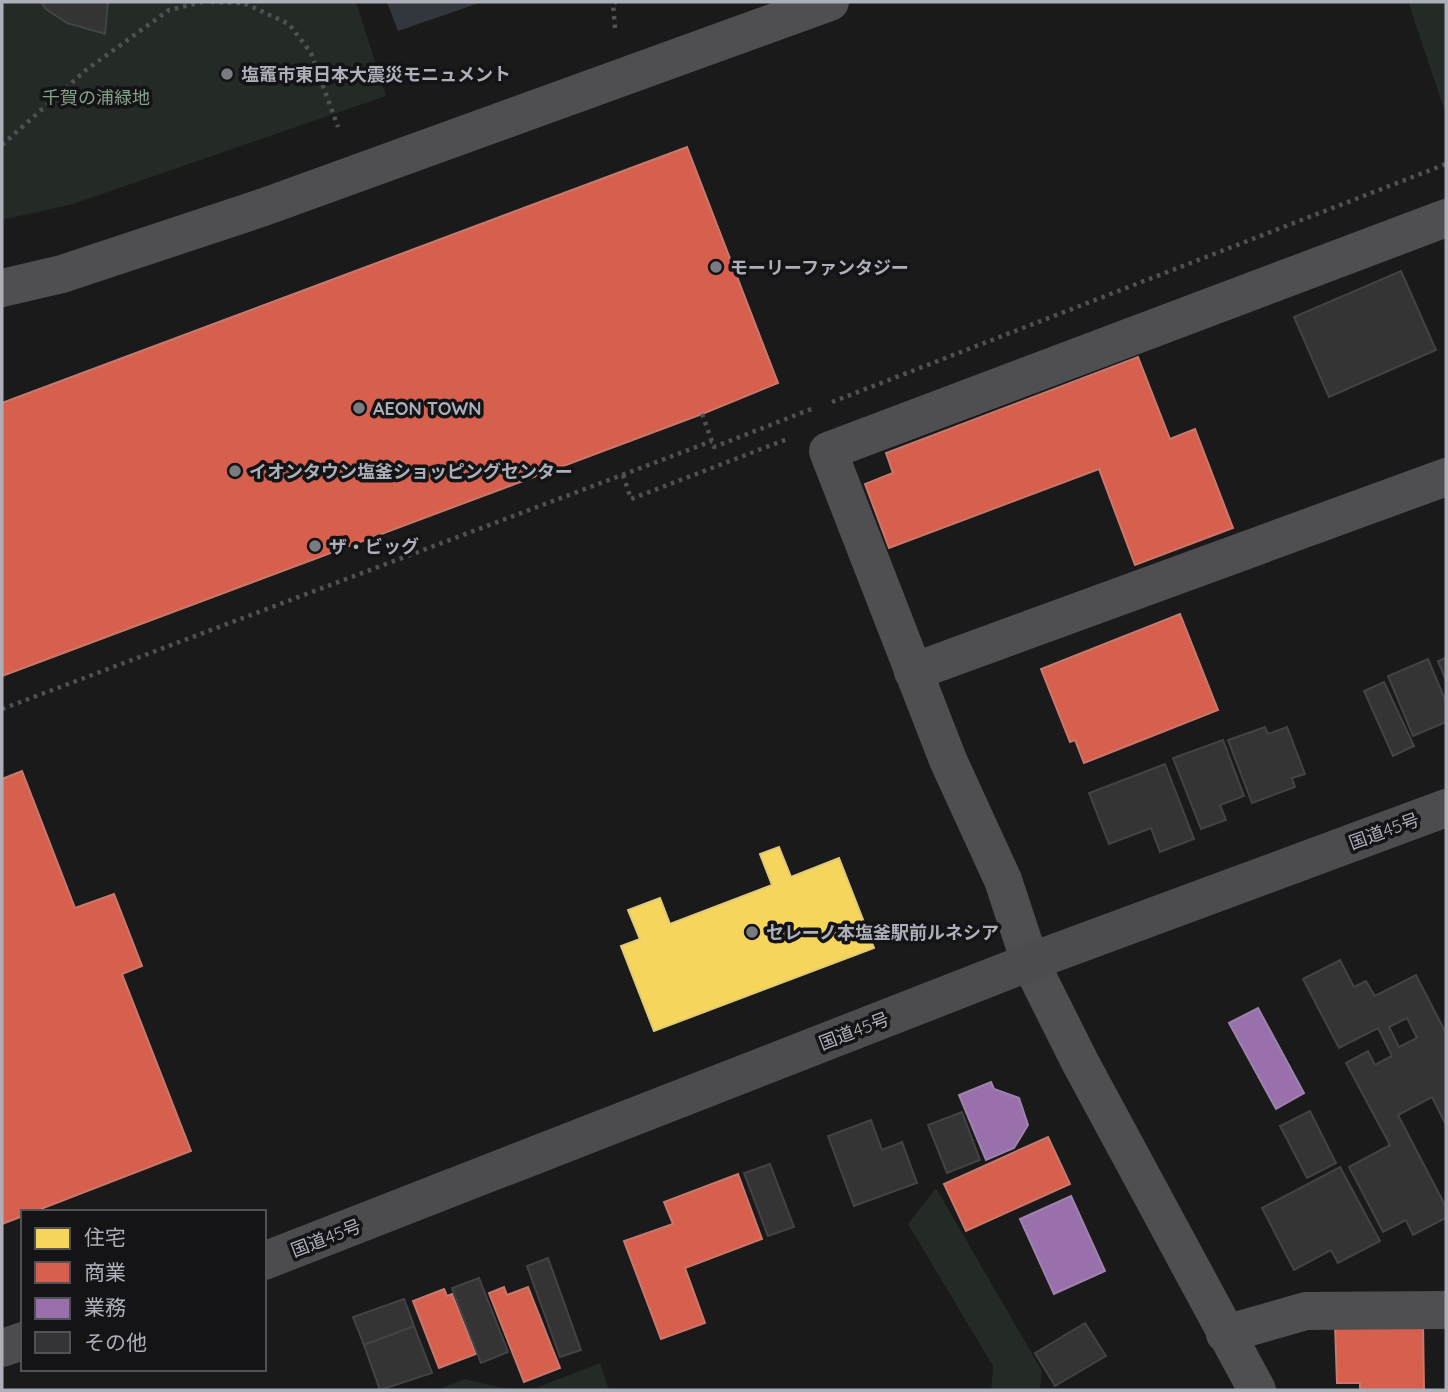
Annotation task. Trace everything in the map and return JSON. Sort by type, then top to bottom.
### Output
[{"type":"highway","name":"国道45号","points":[[266,1260],[1030,962],[1446,808]]},
{"type":"highway","points":[[2,1348],[21,1342]]},
{"type":"street","points":[[2,288],[62,274],[264,207],[830,2]]},
{"type":"street","points":[[1257,1390],[1080,1062],[1030,962],[1003,880],[948,760],[828,451],[1446,218]]},
{"type":"street","points":[[913,672],[1446,477]]},
{"type":"street","points":[[1225,1334],[1306,1311],[1446,1310]]},
{"type":"path","points":[[2,145],[86,70],[148,24],[169,10],[202,2]]},
{"type":"path","points":[[211,2],[243,2],[289,24],[311,53],[338,127]]},
{"type":"path","points":[[615,28],[613,4],[616,2]]},
{"type":"path","points":[[830,402],[1446,164]]},
{"type":"path","points":[[702,414],[714,447],[817,407]]},
{"type":"path","points":[[622,475],[631,499],[801,435]]},
{"type":"path","points":[[2,709],[712,441]]},
{"type":"green space","name":"千賀の浦緑地","points":[[2,2],[356,2],[386,96],[73,204],[2,220]]},
{"type":"green space","points":[[1408,2],[1446,2],[1446,114]]},
{"type":"green space","points":[[936,1188],[1042,1371],[1040,1390],[991,1390],[993,1366],[908,1224]]},
{"type":"green space","points":[[600,1363],[609,1390],[531,1390]]},
{"type":"green space","points":[[464,1379],[511,1390],[438,1390]]},
{"type":"shaded area","points":[[387,2],[482,2],[398,31]]},
{"type":"building: 住宅","name":"セレーノ本塩釜駅前ルネシア","points":[[779,847],[791,877],[839,858],[874,948],[654,1031],[621,946],[640,939],[628,910],[660,898],[670,924],[772,885],[760,854]]},
{"type":"building: 商業","name":"AEON TOWN","points":[[687,147],[778,383],[702,414],[2,676],[2,403]]},
{"type":"building: 商業","points":[[1138,357],[1170,439],[1195,429],[1233,528],[1135,565],[1099,469],[889,548],[865,484],[893,473],[886,453]]},
{"type":"building: 商業","points":[[1180,614],[1218,710],[1084,763],[1075,740],[1070,742],[1041,669]]},
{"type":"building: 商業","points":[[22,771],[75,908],[114,894],[142,966],[122,974],[191,1151],[38,1210],[21,1210],[21,1217],[2,1224],[2,779]]},
{"type":"building: 商業","points":[[1048,1137],[1070,1184],[966,1231],[944,1184]]},
{"type":"building: 商業","points":[[738,1174],[762,1239],[685,1268],[705,1323],[661,1339],[624,1241],[673,1224],[664,1202]]},
{"type":"building: 商業","points":[[504,1287],[507,1295],[528,1287],[560,1368],[524,1382],[489,1293]]},
{"type":"building: 商業","points":[[444,1289],[447,1296],[452,1294],[476,1354],[439,1368],[413,1301]]},
{"type":"building: 商業","points":[[1423,1322],[1424,1390],[1360,1390],[1360,1383],[1337,1383],[1335,1324]]},
{"type":"building: 業務","points":[[1258,1008],[1304,1093],[1276,1109],[1229,1023]]},
{"type":"building: 業務","points":[[991,1082],[994,1089],[1019,1098],[1028,1125],[1014,1148],[986,1160],[959,1095]]},
{"type":"building: 業務","points":[[1071,1196],[1105,1271],[1054,1294],[1020,1219]]},
{"type":"building: その他","points":[[41,2],[108,2],[105,34],[67,23],[46,9]]},
{"type":"building: その他","points":[[1401,271],[1436,350],[1329,397],[1294,317]]},
{"type":"building: その他","points":[[1446,658],[1446,681],[1438,661]]},
{"type":"building: その他","points":[[1428,659],[1446,702],[1446,722],[1413,736],[1388,676]]},
{"type":"building: その他","points":[[1384,682],[1414,746],[1393,756],[1364,691]]},
{"type":"building: その他","points":[[1265,727],[1268,734],[1287,727],[1305,774],[1292,778],[1295,787],[1252,803],[1228,740]]},
{"type":"building: その他","points":[[1223,740],[1244,796],[1220,805],[1226,820],[1201,829],[1173,758]]},
{"type":"building: その他","points":[[1165,764],[1194,839],[1160,852],[1151,828],[1109,844],[1089,793]]},
{"type":"building: その他","points":[[1340,960],[1354,987],[1366,981],[1375,996],[1416,975],[1446,1033],[1446,1125],[1432,1097],[1398,1115],[1446,1207],[1446,1218],[1413,1235],[1406,1220],[1383,1232],[1349,1167],[1390,1145],[1346,1063],[1368,1051],[1375,1065],[1392,1056],[1378,1028],[1339,1048],[1303,979]],"holes":[[[1407,1018],[1417,1038],[1399,1047],[1389,1027]]]},
{"type":"building: その他","points":[[1310,1111],[1336,1163],[1307,1178],[1280,1126]]},
{"type":"building: その他","points":[[962,1112],[980,1160],[947,1173],[928,1125]]},
{"type":"building: その他","points":[[871,1120],[882,1150],[902,1142],[917,1183],[854,1206],[828,1136]]},
{"type":"building: その他","points":[[770,1164],[794,1227],[768,1236],[744,1173]]},
{"type":"building: その他","points":[[1340,1167],[1380,1241],[1338,1263],[1331,1250],[1294,1270],[1262,1208]]},
{"type":"building: その他","points":[[548,1258],[581,1350],[560,1357],[527,1266]]},
{"type":"building: その他","points":[[479,1278],[508,1352],[481,1363],[452,1288]]},
{"type":"building: その他","points":[[404,1299],[414,1326],[364,1345],[353,1317]]},
{"type":"building: その他","points":[[1085,1323],[1106,1356],[1055,1386],[1035,1353]]},
{"type":"building: その他","points":[[414,1326],[432,1373],[380,1390],[364,1345]]},
{"type":"place","name":"塩竈市東日本大震災モニュメント","points":[[227,74]]},
{"type":"place","name":"モーリーファンタジー","points":[[716,267]]},
{"type":"place","name":"AEON TOWN","points":[[359,408]]},
{"type":"place","name":"イオンタウン塩釜ショッピングセンター","points":[[235,471]]},
{"type":"place","name":"ザ・ビッグ","points":[[315,546]]},
{"type":"place","name":"セレーノ本塩釜駅前ルネシア","points":[[752,932]]}]
